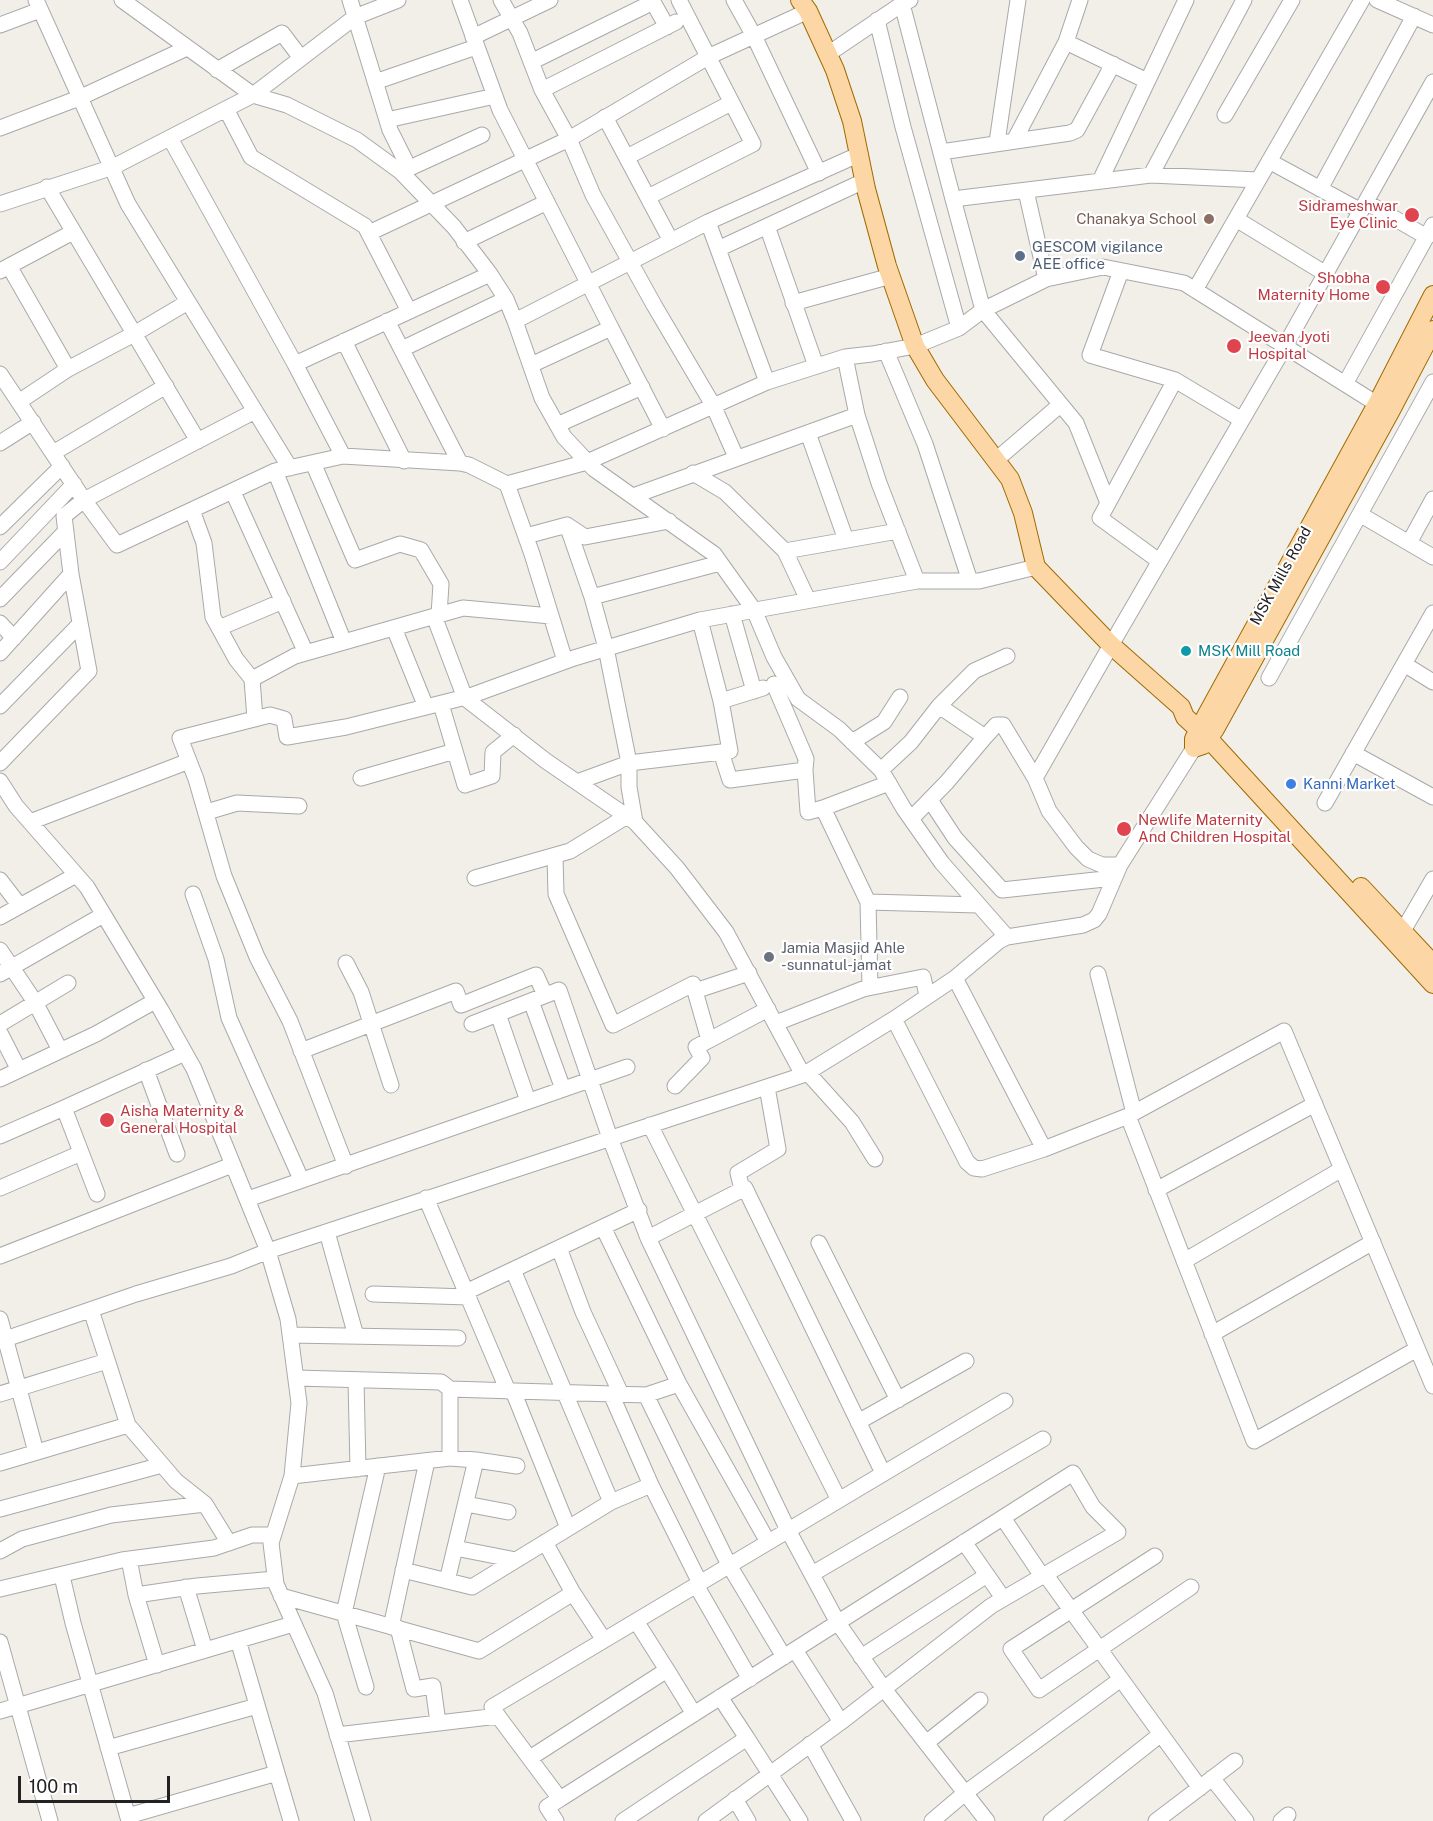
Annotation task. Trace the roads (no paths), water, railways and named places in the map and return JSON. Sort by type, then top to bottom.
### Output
[{"type":"main road","points":[[804,6],[828,54],[852,121],[864,181],[891,276],[915,346],[935,380],[1010,479],[1020,504],[1036,567],[1111,645],[1181,707],[1190,707],[1204,733],[1399,938],[1433,984]]},
{"type":"main road","name":"MSK Mills Road","points":[[1384,408],[1433,295]]},
{"type":"main road","name":"MSK Mills Road","points":[[1204,733],[1384,408],[1433,330]]},
{"type":"main road","points":[[1399,938],[1433,964]]},
{"type":"street","points":[[122,0],[253,95],[287,105],[357,140],[401,172],[454,227],[506,299],[542,398],[564,437],[587,462],[714,554],[753,610],[774,657],[804,754],[808,812],[823,808],[885,777],[939,706],[974,671],[1007,656]]},
{"type":"street","points":[[350,0],[387,120],[405,160],[401,172]]},
{"type":"street","points":[[0,204],[113,167],[170,138],[253,95],[355,16],[398,0]]},
{"type":"street","points":[[459,0],[500,110],[663,429]]},
{"type":"street","points":[[501,0],[512,18],[542,90],[569,139],[593,195],[713,405],[736,458]]},
{"type":"street","points":[[375,82],[475,42],[512,18],[550,0]]},
{"type":"street","points":[[648,197],[753,144],[679,0]]},
{"type":"street","points":[[734,0],[754,36],[819,172]]},
{"type":"street","points":[[997,142],[1018,0]]},
{"type":"street","points":[[1014,141],[1066,42],[1080,0]]},
{"type":"street","points":[[1100,181],[1186,0]]},
{"type":"street","points":[[1151,175],[1244,0]]},
{"type":"street","points":[[1225,115],[1292,0]]},
{"type":"street","points":[[1195,290],[1362,0]]},
{"type":"street","points":[[1377,0],[1433,24]]},
{"type":"street","points":[[531,62],[653,2],[667,27]]},
{"type":"street","points":[[828,54],[906,2],[941,152],[983,310],[1076,423],[1108,503]]},
{"type":"street","points":[[0,25],[38,5],[128,204],[255,411],[282,470],[344,642]]},
{"type":"street","points":[[369,232],[569,139],[708,57],[754,36],[804,6]]},
{"type":"street","points":[[1320,189],[1414,16]]},
{"type":"street","points":[[542,90],[687,17]]},
{"type":"street","points":[[877,20],[906,137],[959,328]]},
{"type":"street","points":[[217,70],[282,33],[301,58]]},
{"type":"street","points":[[1066,42],[1148,81]]},
{"type":"street","points":[[0,128],[79,98],[187,48]]},
{"type":"street","points":[[941,152],[1070,133],[1077,130],[1113,64]]},
{"type":"street","points":[[1035,778],[1285,346],[1433,82]]},
{"type":"street","points":[[387,120],[495,96]]},
{"type":"street","points":[[627,157],[731,103]]},
{"type":"street","points":[[226,108],[251,157],[365,226],[409,311]]},
{"type":"street","points":[[605,117],[672,241]]},
{"type":"street","points":[[401,172],[482,135]]},
{"type":"street","points":[[170,138],[295,364],[343,456]]},
{"type":"street","points":[[515,321],[708,222],[860,154]]},
{"type":"street","points":[[1269,161],[1320,189],[1430,231],[1345,384]]},
{"type":"street","points":[[953,200],[1151,175],[1258,180]]},
{"type":"street","points":[[718,249],[864,181]]},
{"type":"street","points":[[47,187],[198,441]]},
{"type":"street","points":[[1026,190],[1046,279]]},
{"type":"street","points":[[464,242],[547,201]]},
{"type":"street","points":[[1236,219],[1326,274]]},
{"type":"street","points":[[708,222],[767,382]]},
{"type":"street","points":[[767,226],[816,366]]},
{"type":"street","points":[[68,369],[4,269],[73,232]]},
{"type":"street","points":[[0,374],[84,500],[117,545],[282,470],[343,456],[460,463],[469,465],[507,484],[587,462],[767,382],[845,357],[915,346],[959,328],[983,310],[1046,279],[1103,267],[1184,283],[1384,408]]},
{"type":"street","points":[[1121,271],[1090,355],[1175,380],[1242,420]]},
{"type":"street","points":[[295,364],[490,274]]},
{"type":"street","points":[[793,303],[891,276]]},
{"type":"street","points":[[402,349],[506,299]]},
{"type":"street","points":[[20,401],[68,369],[188,303]]},
{"type":"street","points":[[387,321],[460,463]]},
{"type":"street","points":[[531,365],[611,328]]},
{"type":"street","points":[[344,341],[404,461]]},
{"type":"street","points":[[886,351],[925,444],[970,581]]},
{"type":"street","points":[[845,357],[857,415],[917,581]]},
{"type":"street","points":[[1160,561],[1100,518],[1175,380]]},
{"type":"street","points":[[1269,678],[1433,382]]},
{"type":"street","points":[[53,453],[166,386]]},
{"type":"street","points":[[557,425],[642,387]]},
{"type":"street","points":[[996,460],[1060,405]]},
{"type":"street","points":[[0,763],[89,671],[71,574],[64,516],[84,500],[255,411]]},
{"type":"street","points":[[633,496],[857,415]]},
{"type":"street","points":[[0,443],[33,422]]},
{"type":"street","points":[[808,433],[846,540]]},
{"type":"street","points":[[313,463],[355,560],[400,544],[421,550],[441,584],[437,616],[465,698],[577,782],[631,819],[677,868],[726,932],[805,1073],[852,1122],[875,1159]]},
{"type":"street","points":[[0,527],[62,466]]},
{"type":"street","points":[[693,473],[725,492],[785,551],[808,600]]},
{"type":"street","points":[[0,562],[74,484]]},
{"type":"street","points":[[507,484],[526,536],[565,661]]},
{"type":"street","points":[[233,492],[306,652]]},
{"type":"street","points":[[1409,543],[1433,499]]},
{"type":"street","points":[[192,510],[204,543],[213,617],[236,659],[252,679],[255,719]]},
{"type":"street","points":[[1361,515],[1433,557]]},
{"type":"street","points":[[526,536],[567,525],[585,537],[669,521]]},
{"type":"street","points":[[567,525],[592,597],[606,648],[629,762],[631,819]]},
{"type":"street","points":[[0,599],[66,531]]},
{"type":"street","points":[[785,551],[898,531]]},
{"type":"street","points":[[592,597],[720,563]]},
{"type":"street","points":[[346,1166],[290,1021],[257,957],[224,876],[207,812],[180,738],[270,715],[284,719],[286,737],[346,727],[465,698],[565,661],[700,620],[917,581],[979,581],[1036,567]]},
{"type":"street","points":[[0,653],[71,574]]},
{"type":"street","points":[[219,628],[283,601]]},
{"type":"street","points":[[252,679],[306,652],[463,608],[551,616]]},
{"type":"street","points":[[732,614],[754,691]]},
{"type":"street","points":[[1325,803],[1432,616]]},
{"type":"street","points":[[577,782],[629,762],[730,751],[721,702],[700,620]]},
{"type":"street","points":[[0,623],[14,638]]},
{"type":"street","points":[[0,706],[80,624]]},
{"type":"street","points":[[394,627],[455,751],[465,785],[492,776],[493,752],[514,735]]},
{"type":"street","points":[[1404,664],[1433,682]]},
{"type":"street","points":[[721,702],[781,682]]},
{"type":"street","points":[[781,682],[798,699],[839,729],[885,777],[942,863],[1007,937]]},
{"type":"street","points":[[852,742],[884,722],[900,697]]},
{"type":"street","points":[[939,706],[986,737]]},
{"type":"street","points":[[911,819],[996,725],[1003,725],[1035,778],[1050,811],[1076,847],[1088,859],[1117,872]]},
{"type":"street","points":[[3,1340],[231,1266],[268,1251],[805,1073],[894,1019],[955,978],[999,941],[1007,937],[1083,924],[1094,920],[1099,914],[1117,872],[1204,733]]},
{"type":"street","points":[[361,778],[455,751]]},
{"type":"street","points":[[721,752],[730,780],[805,770]]},
{"type":"street","points":[[1353,753],[1433,797]]},
{"type":"street","points":[[30,822],[189,761]]},
{"type":"street","points":[[0,781],[5,802],[30,822],[87,887],[185,1053],[194,1069],[268,1251],[288,1319],[299,1403],[292,1476],[271,1543],[275,1579],[325,1693],[357,1820]]},
{"type":"street","points":[[930,800],[955,838],[1002,890],[1117,872]]},
{"type":"street","points":[[207,812],[237,803],[299,806]]},
{"type":"street","points":[[823,808],[868,902],[870,987]]},
{"type":"street","points":[[475,878],[570,851],[631,819]]},
{"type":"street","points":[[555,856],[556,894],[613,1025],[693,984],[709,1040]]},
{"type":"street","points":[[0,917],[76,875]]},
{"type":"street","points":[[1399,938],[1433,879]]},
{"type":"street","points":[[0,880],[20,906]]},
{"type":"street","points":[[193,894],[216,959],[229,1018],[301,1179]]},
{"type":"street","points":[[868,902],[978,904]]},
{"type":"street","points":[[6,971],[103,915]]},
{"type":"street","points":[[0,950],[6,971],[35,1002],[60,1050]]},
{"type":"street","points":[[346,963],[361,992],[373,1024],[391,1086]]},
{"type":"street","points":[[695,991],[748,973]]},
{"type":"street","points":[[1098,974],[1131,1114],[1156,1190],[1254,1441],[1417,1349]]},
{"type":"street","points":[[301,1051],[456,991],[461,1005],[536,975],[538,998],[563,1089]]},
{"type":"street","points":[[675,1086],[702,1058],[696,1047],[772,1016],[870,987],[923,977],[927,996]]},
{"type":"street","points":[[955,978],[1044,1149]]},
{"type":"street","points":[[0,1024],[68,983]]},
{"type":"street","points":[[472,1024],[559,990],[610,1138],[648,1238],[788,1530],[838,1623],[861,1657],[987,1821]]},
{"type":"street","points":[[0,1079],[96,1034],[154,1002]]},
{"type":"street","points":[[498,1014],[528,1101]]},
{"type":"street","points":[[894,1019],[967,1162],[974,1168],[982,1169],[1044,1149],[1131,1114],[1284,1031],[1433,1386]]},
{"type":"street","points":[[0,1033],[19,1070]]},
{"type":"street","points":[[0,1136],[185,1053]]},
{"type":"street","points":[[248,1199],[627,1067]]},
{"type":"street","points":[[147,1070],[177,1154]]},
{"type":"street","points":[[742,1189],[738,1173],[778,1149],[766,1087]]},
{"type":"street","points":[[1156,1190],[1315,1104]]},
{"type":"street","points":[[64,1108],[97,1194]]},
{"type":"street","points":[[650,1125],[839,1500]]},
{"type":"street","points":[[0,1188],[81,1153]]},
{"type":"street","points":[[0,1256],[232,1165]]},
{"type":"street","points":[[1184,1261],[1342,1169]]},
{"type":"street","points":[[648,1238],[745,1188],[883,1473]]},
{"type":"street","points":[[426,1198],[568,1528]]},
{"type":"street","points":[[373,1294],[467,1295],[513,1270],[639,1210]]},
{"type":"street","points":[[603,1227],[680,1384],[768,1542]]},
{"type":"street","points":[[327,1232],[356,1336]]},
{"type":"street","points":[[1212,1334],[1372,1242]]},
{"type":"street","points":[[819,1243],[897,1400]]},
{"type":"street","points":[[560,1248],[651,1485],[698,1584],[750,1678]]},
{"type":"street","points":[[513,1270],[610,1502]]},
{"type":"street","points":[[91,1310],[128,1425],[176,1481],[205,1504],[229,1543]]},
{"type":"street","points":[[0,1319],[3,1340],[36,1452]]},
{"type":"street","points":[[291,1335],[458,1338]]},
{"type":"street","points":[[0,1394],[107,1361]]},
{"type":"street","points":[[858,1422],[966,1361]]},
{"type":"street","points":[[296,1378],[441,1382],[450,1389],[646,1395],[680,1384]]},
{"type":"street","points":[[356,1380],[358,1469]]},
{"type":"street","points":[[450,1389],[450,1458]]},
{"type":"street","points":[[646,1395],[729,1565],[789,1653],[841,1722]]},
{"type":"street","points":[[560,1799],[492,1707],[1005,1401]]},
{"type":"street","points":[[0,1463],[128,1425]]},
{"type":"street","points":[[812,1574],[1042,1439]]},
{"type":"street","points":[[292,1476],[450,1458],[517,1466]]},
{"type":"street","points":[[447,1581],[477,1460]]},
{"type":"street","points":[[427,1461],[394,1627],[414,1689],[433,1686],[438,1723]]},
{"type":"street","points":[[0,1509],[162,1465]]},
{"type":"street","points":[[366,1687],[344,1613],[378,1466]]},
{"type":"street","points":[[556,1821],[547,1808],[560,1799],[1073,1473],[1093,1508],[1118,1532],[991,1606],[841,1722],[706,1821]]},
{"type":"street","points":[[404,1570],[472,1587],[610,1502],[651,1485]]},
{"type":"street","points":[[0,1551],[22,1539],[111,1515],[205,1504]]},
{"type":"street","points":[[466,1504],[508,1512]]},
{"type":"street","points":[[1003,1518],[1161,1734],[1206,1783],[1246,1821]]},
{"type":"street","points":[[0,1589],[129,1559],[214,1548],[252,1536],[273,1535]]},
{"type":"street","points":[[544,1542],[573,1593],[604,1640]]},
{"type":"street","points":[[964,1542],[1003,1599]]},
{"type":"street","points":[[455,1548],[516,1560]]},
{"type":"street","points":[[1155,1556],[1011,1649],[1039,1690],[1191,1587]]},
{"type":"street","points":[[129,1559],[136,1595],[157,1665]]},
{"type":"street","points":[[62,1575],[90,1685],[128,1818],[277,1773]]},
{"type":"street","points":[[861,1657],[987,1575]]},
{"type":"street","points":[[136,1595],[186,1587],[275,1579]]},
{"type":"street","points":[[186,1587],[205,1650]]},
{"type":"street","points":[[281,1596],[479,1651],[573,1593]]},
{"type":"street","points":[[636,1621],[694,1714]]},
{"type":"street","points":[[0,1711],[293,1624]]},
{"type":"street","points":[[238,1640],[291,1821]]},
{"type":"street","points":[[0,1645],[50,1821]]},
{"type":"street","points":[[530,1758],[667,1670]]},
{"type":"street","points":[[932,1821],[965,1793],[1121,1679]]},
{"type":"street","points":[[720,1697],[800,1821]]},
{"type":"street","points":[[926,1743],[980,1700]]},
{"type":"street","points":[[108,1748],[257,1706]]},
{"type":"street","points":[[337,1735],[498,1716]]},
{"type":"street","points":[[1051,1821],[1161,1734]]},
{"type":"street","points":[[623,1821],[747,1738]]},
{"type":"street","points":[[810,1744],[853,1821]]},
{"type":"street","points":[[1156,1821],[1234,1761]]},
{"type":"street","points":[[735,1799],[748,1821]]},
{"type":"place","name":"Sidrameshwar Eye Clinic","points":[[1412,215]]},
{"type":"place","name":"Chanakya School","points":[[1209,219]]},
{"type":"place","name":"GESCOM vigilance AEE office","points":[[1020,256]]},
{"type":"place","name":"Shobha Maternity Home","points":[[1383,287]]},
{"type":"place","name":"Jeevan Jyoti Hospital","points":[[1234,346]]},
{"type":"place","name":"MSK Mill Road","points":[[1186,651]]},
{"type":"place","name":"Kanni Market","points":[[1291,784]]},
{"type":"place","name":"Newlife Maternity And Children Hospital","points":[[1124,829]]},
{"type":"place","name":"Jamia Masjid Ahle -sunnatul-jamat","points":[[769,957]]},
{"type":"place","name":"Aisha Maternity & General Hospital","points":[[107,1120]]}]
